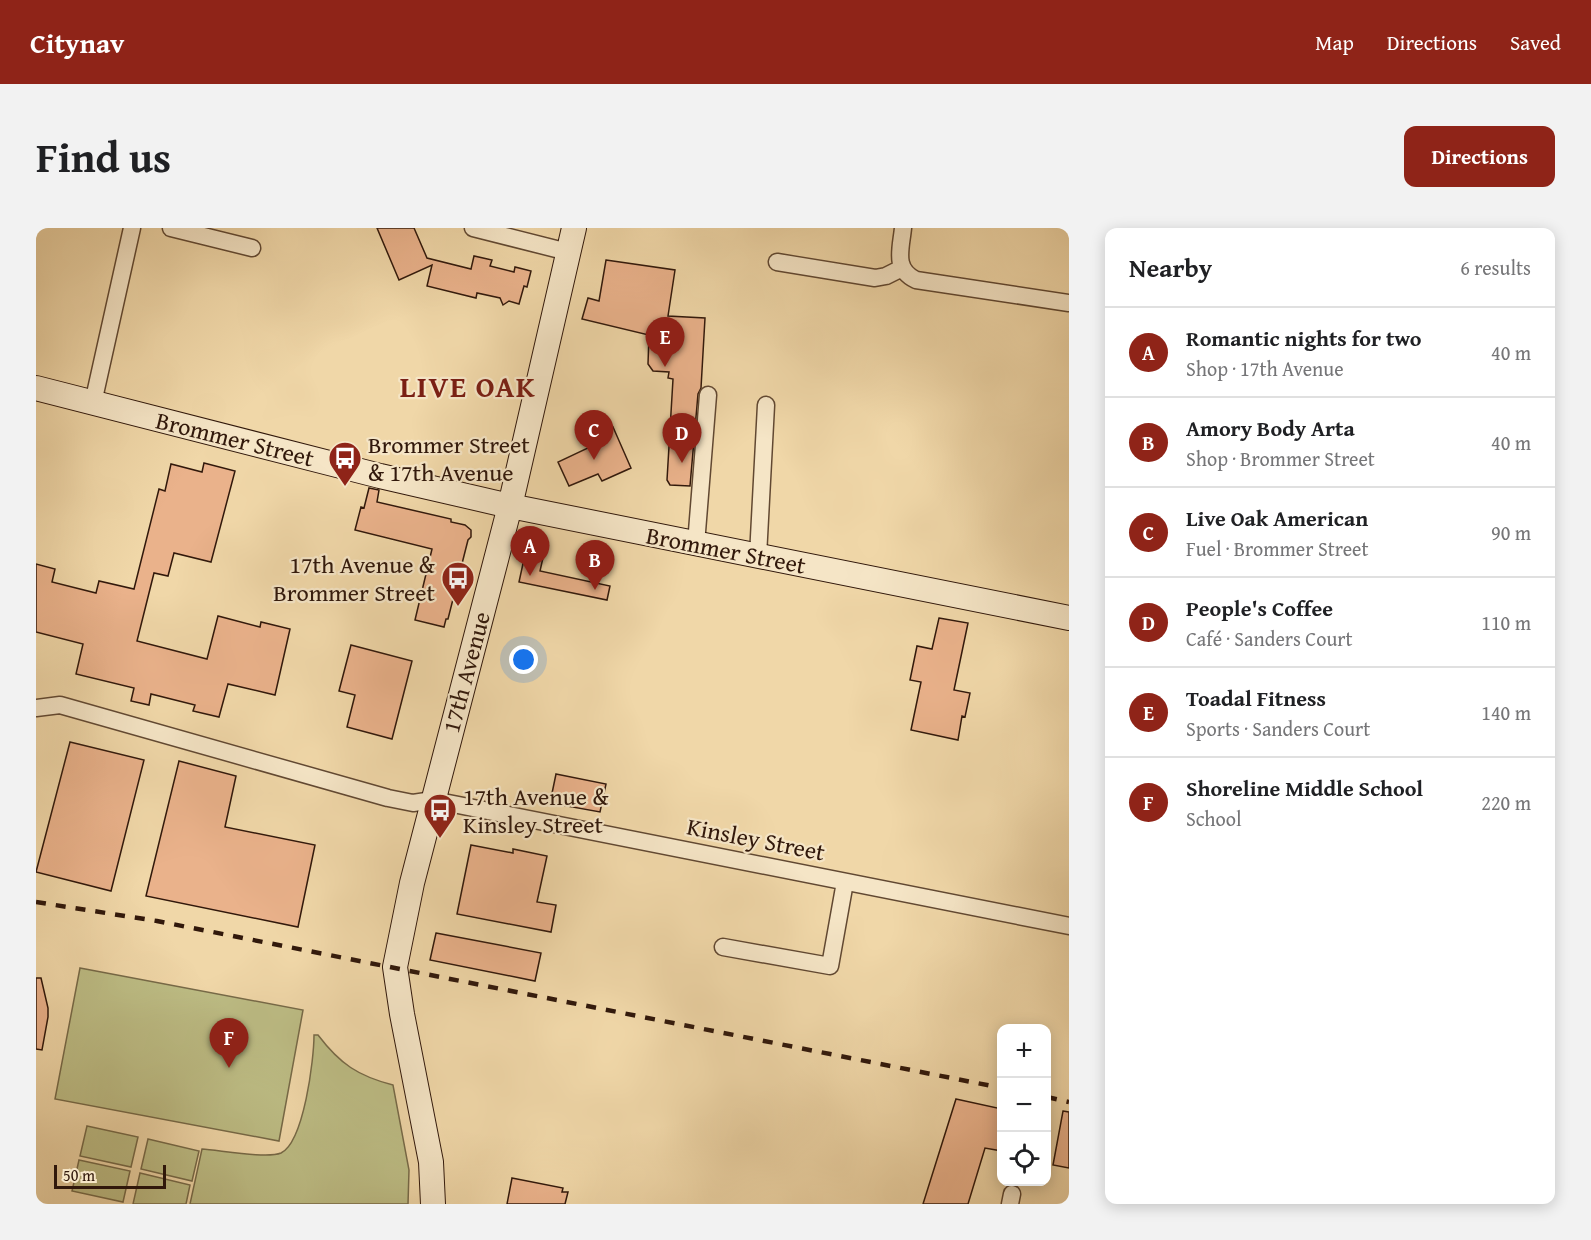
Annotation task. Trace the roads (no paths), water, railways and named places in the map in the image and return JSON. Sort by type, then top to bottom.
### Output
[{"type":"main road","name":"17th Avenue","points":[[433,1204],[431,1162],[395,967],[412,883],[510,506],[574,228]]},
{"type":"main road","name":"Brommer Street","points":[[36,388],[380,476],[510,506],[1069,618]]},
{"type":"street","points":[[93,403],[132,228]]},
{"type":"street","points":[[171,228],[252,248]]},
{"type":"street","points":[[473,228],[568,252]]},
{"type":"street","points":[[903,228],[900,261],[905,273],[916,280],[1069,303]]},
{"type":"street","points":[[777,261],[875,278],[886,276],[902,268]]},
{"type":"street","points":[[696,544],[708,395]]},
{"type":"street","points":[[758,556],[766,405]]},
{"type":"street","points":[[36,708],[60,705],[413,804],[433,800]]},
{"type":"street","name":"Kinsley Street","points":[[433,800],[1069,926]]},
{"type":"street","points":[[723,947],[830,966],[846,882]]},
{"type":"railway","points":[[36,902],[157,921],[997,1087]]},
{"type":"railway","points":[[1051,1098],[1069,1102]]},
{"type":"place","name":"Toadal Fitness","points":[[665,367]]},
{"type":"place","name":"Live Oak American","points":[[594,460]]},
{"type":"place","name":"People's Coffee","points":[[682,463]]},
{"type":"place","name":"Brommer Street & 17th Avenue","points":[[345,487]]},
{"type":"place","name":"Romantic nights for two","points":[[530,576]]},
{"type":"place","name":"Amory Body Arta","points":[[595,590]]},
{"type":"place","name":"17th Avenue & Brommer Street","points":[[458,607]]},
{"type":"place","name":"17th Avenue & Kinsley Street","points":[[440,839]]},
{"type":"place","name":"Shoreline Middle School","points":[[229,1068]]},
{"type":"district","name":"LIVE OAK","points":[[468,386]]}]
